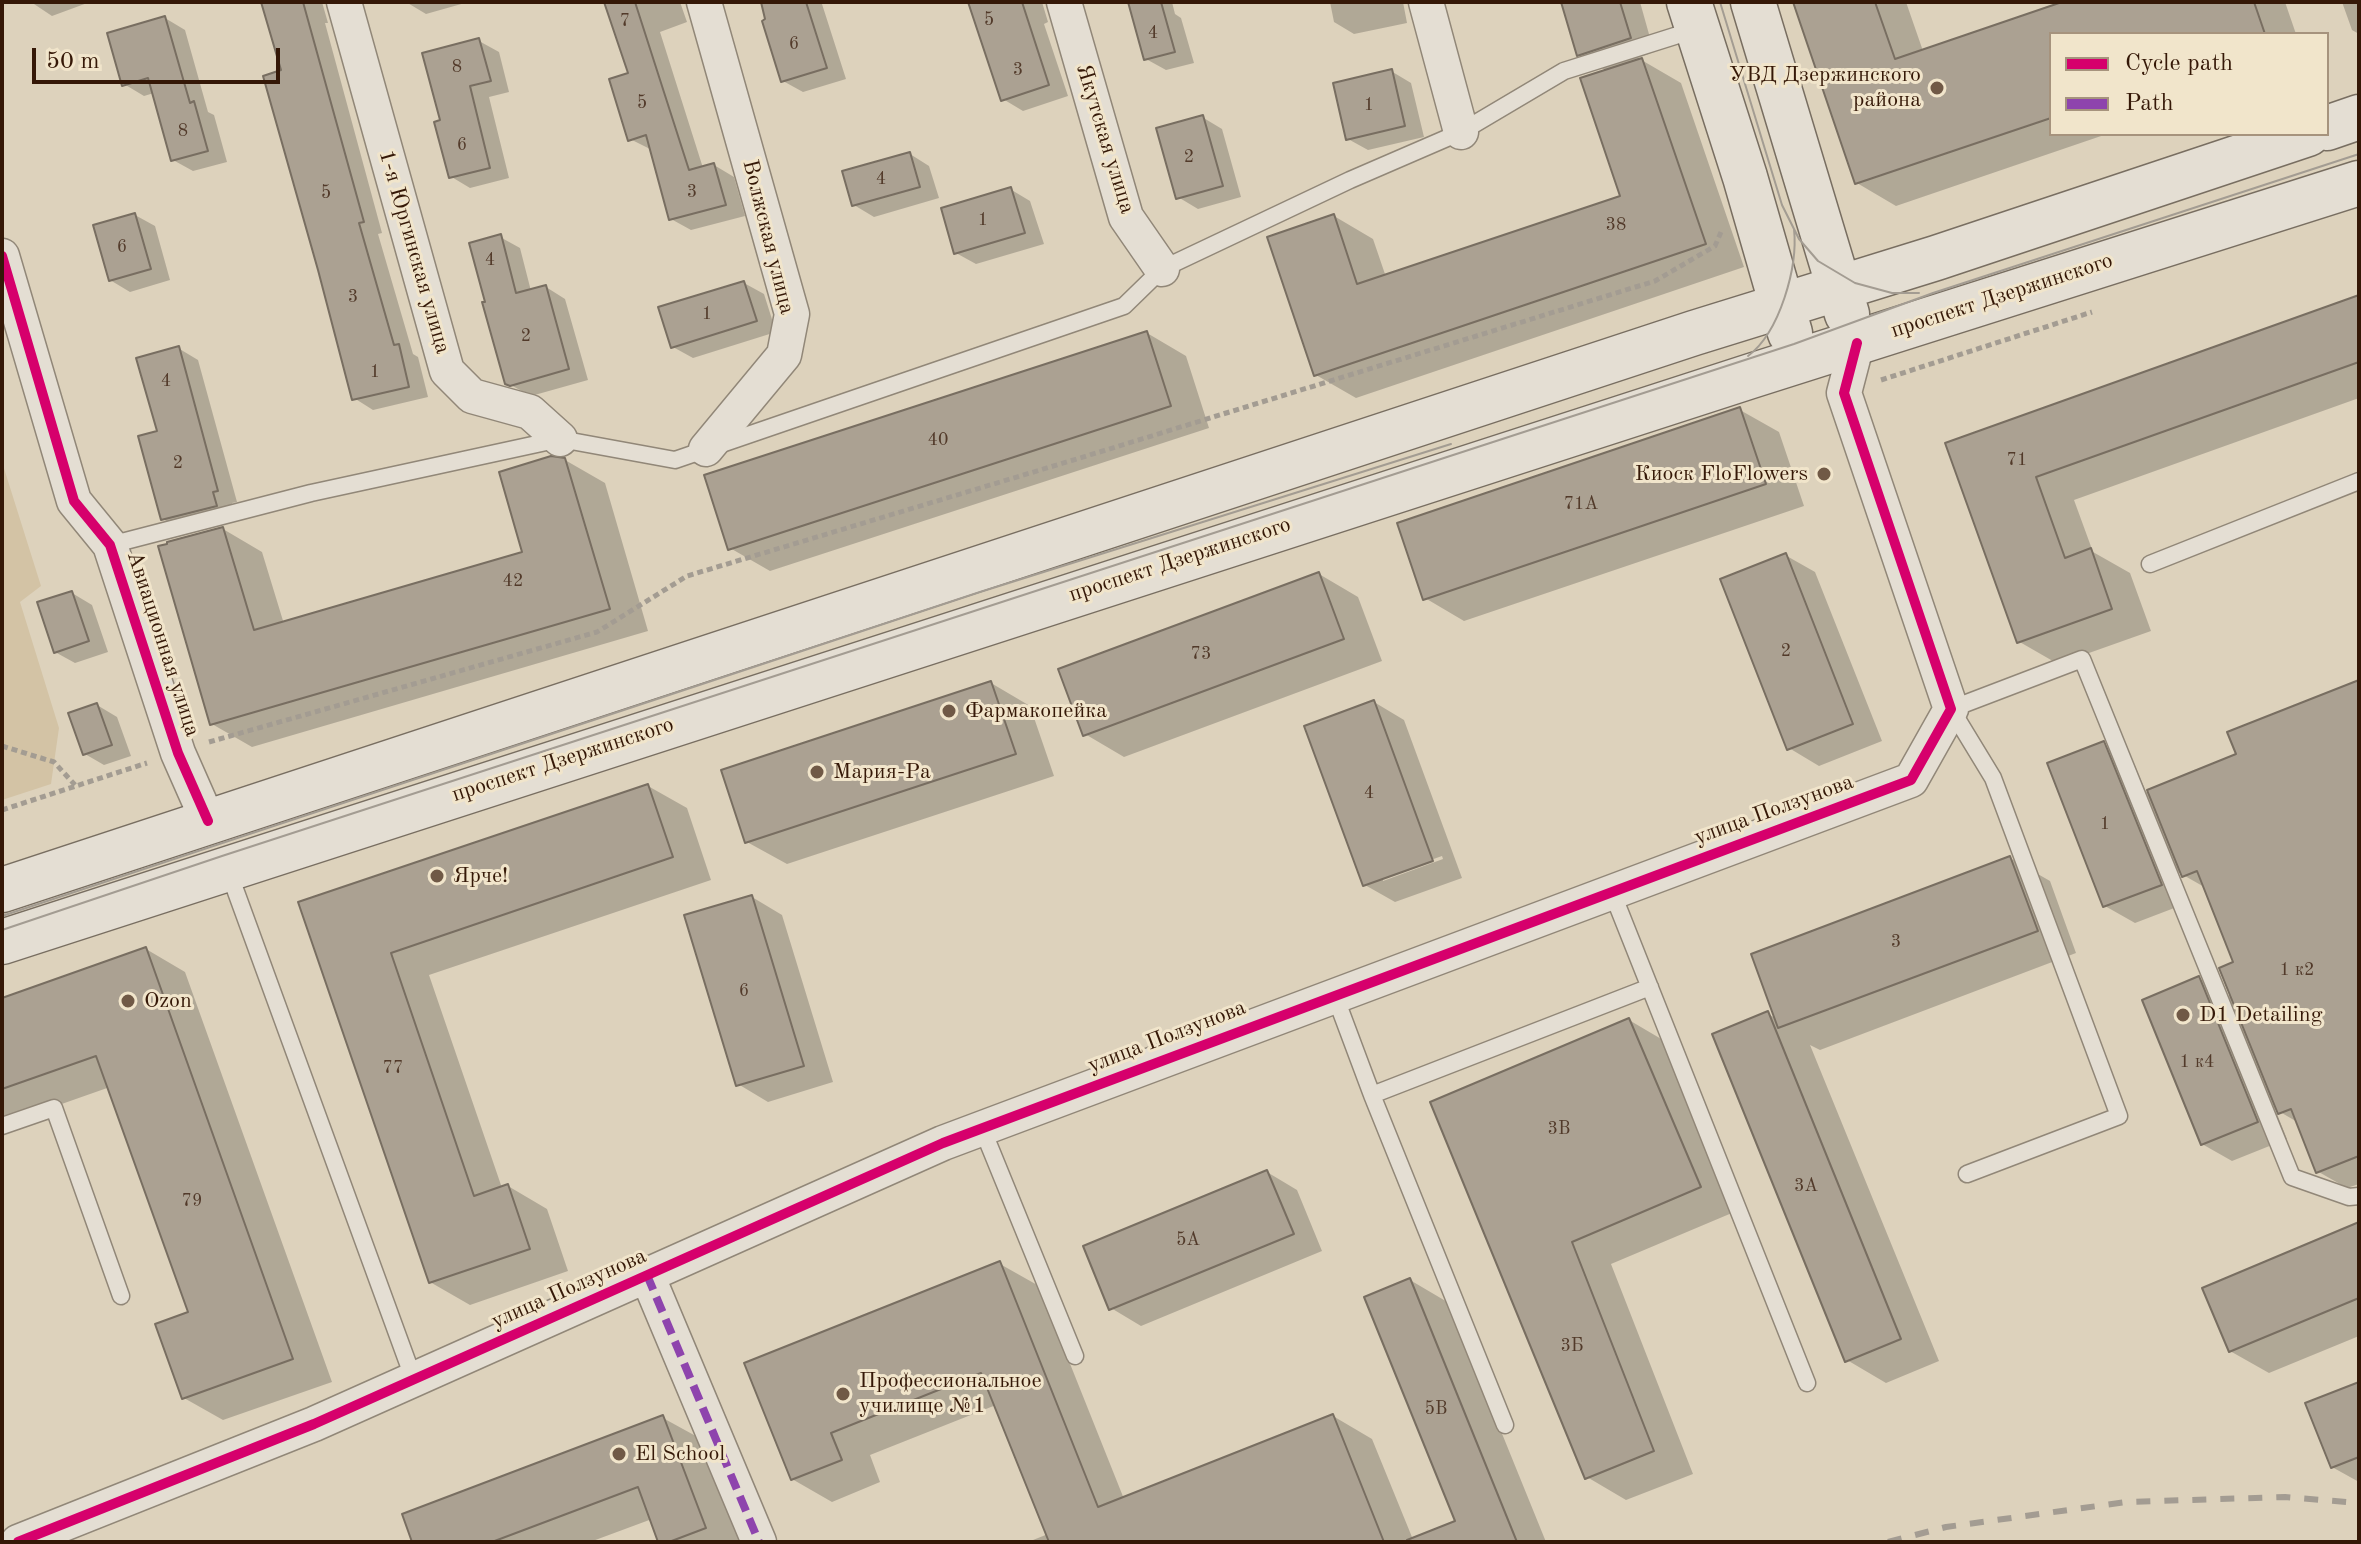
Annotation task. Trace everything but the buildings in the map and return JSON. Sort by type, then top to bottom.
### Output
[{"type":"main road","points":[[1753,2],[1857,343]]},
{"type":"main road","points":[[1693,15],[1740,223],[1782,306],[1799,362]]},
{"type":"main road","points":[[2329,127],[2359,117]]},
{"type":"main road","points":[[2,890],[1782,306],[1951,254],[2302,136]]},
{"type":"main road","name":"проспект Дзержинского","points":[[2,942],[2359,183]]},
{"type":"main road","points":[[208,821],[227,868]]},
{"type":"street","name":"1-я Юргинская улица","points":[[344,2],[447,371],[472,396],[530,412],[560,439]]},
{"type":"street","name":"Волжская улица","points":[[704,2],[792,314],[784,355],[706,449]]},
{"type":"street","name":"Якутская улица","points":[[1064,2],[1126,217],[1162,269]]},
{"type":"street","points":[[1426,2],[1461,132]]},
{"type":"street","name":"Авиационная улица","points":[[2,256],[74,501],[110,545],[178,753],[208,821]]},
{"type":"street","points":[[1857,343],[1844,393],[1951,709]]},
{"type":"street","points":[[1799,362],[1844,393]]},
{"type":"street","name":"улица Ползунова","points":[[18,1542],[314,1424],[943,1143],[1911,780],[1951,709]]},
{"type":"street","points":[[647,1275],[759,1542]]},
{"type":"lane","points":[[110,545],[311,493],[560,439],[675,460],[1124,306],[1162,269],[1350,180],[1461,132],[1564,71],[1693,15]]},
{"type":"lane","points":[[2150,564],[2359,481]]},
{"type":"lane","points":[[1967,1174],[2119,1116],[1993,778],[1951,709],[2082,659],[2292,1177],[2349,1197],[2359,1196]]},
{"type":"lane","points":[[227,868],[414,1380]]},
{"type":"lane","points":[[1612,892],[1807,1383]]},
{"type":"lane","points":[[1372,1095],[1650,987]]},
{"type":"lane","points":[[1335,996],[1505,1425]]},
{"type":"lane","points":[[2,1126],[54,1108],[121,1296]]},
{"type":"lane","points":[[982,1128],[1075,1356]]},
{"type":"path","points":[[2,810],[233,734],[597,632],[687,576],[1655,281],[1715,246],[1740,223]]},
{"type":"path","points":[[2,746],[54,762],[75,785]]},
{"type":"shaded area","points":[[2,462],[41,586],[20,602],[59,728],[51,784],[2,800]]},
{"type":"tram line","points":[[1720,2],[1782,205],[1799,239],[1818,261],[1855,283],[1892,293],[1919,293]]},
{"type":"tram line","points":[[2,930],[1794,344],[1933,293],[2359,154]]},
{"type":"tram line","points":[[1748,356],[1778,315],[1790,280],[1794,229]]},
{"type":"tram line","points":[[2,916],[980,592],[1451,444]]},
{"type":"railway","points":[[1888,1542],[1946,1527],[2126,1502],[2285,1497],[2359,1503]]},
{"type":"marked path","points":[[647,1275],[759,1542]]},
{"type":"cycle path","points":[[2,256],[74,501],[110,545],[178,753],[208,821]]},
{"type":"cycle path","points":[[18,1542],[314,1424],[943,1143],[1911,780],[1951,709],[1844,393],[1857,343]]},
{"type":"place","name":"УВД Дзержинского района","points":[[1937,88]]},
{"type":"place","name":"Киоск FloFlowers","points":[[1824,474]]},
{"type":"place","name":"Фармакопейка","points":[[949,711]]},
{"type":"place","name":"Мария-Ра","points":[[817,772]]},
{"type":"place","name":"Ярче!","points":[[437,876]]},
{"type":"place","name":"Ozon","points":[[128,1001]]},
{"type":"place","name":"D1 Detailing","points":[[2183,1015]]},
{"type":"place","name":"Профессиональное училище №1","points":[[843,1394]]},
{"type":"place","name":"El School","points":[[619,1454]]}]
